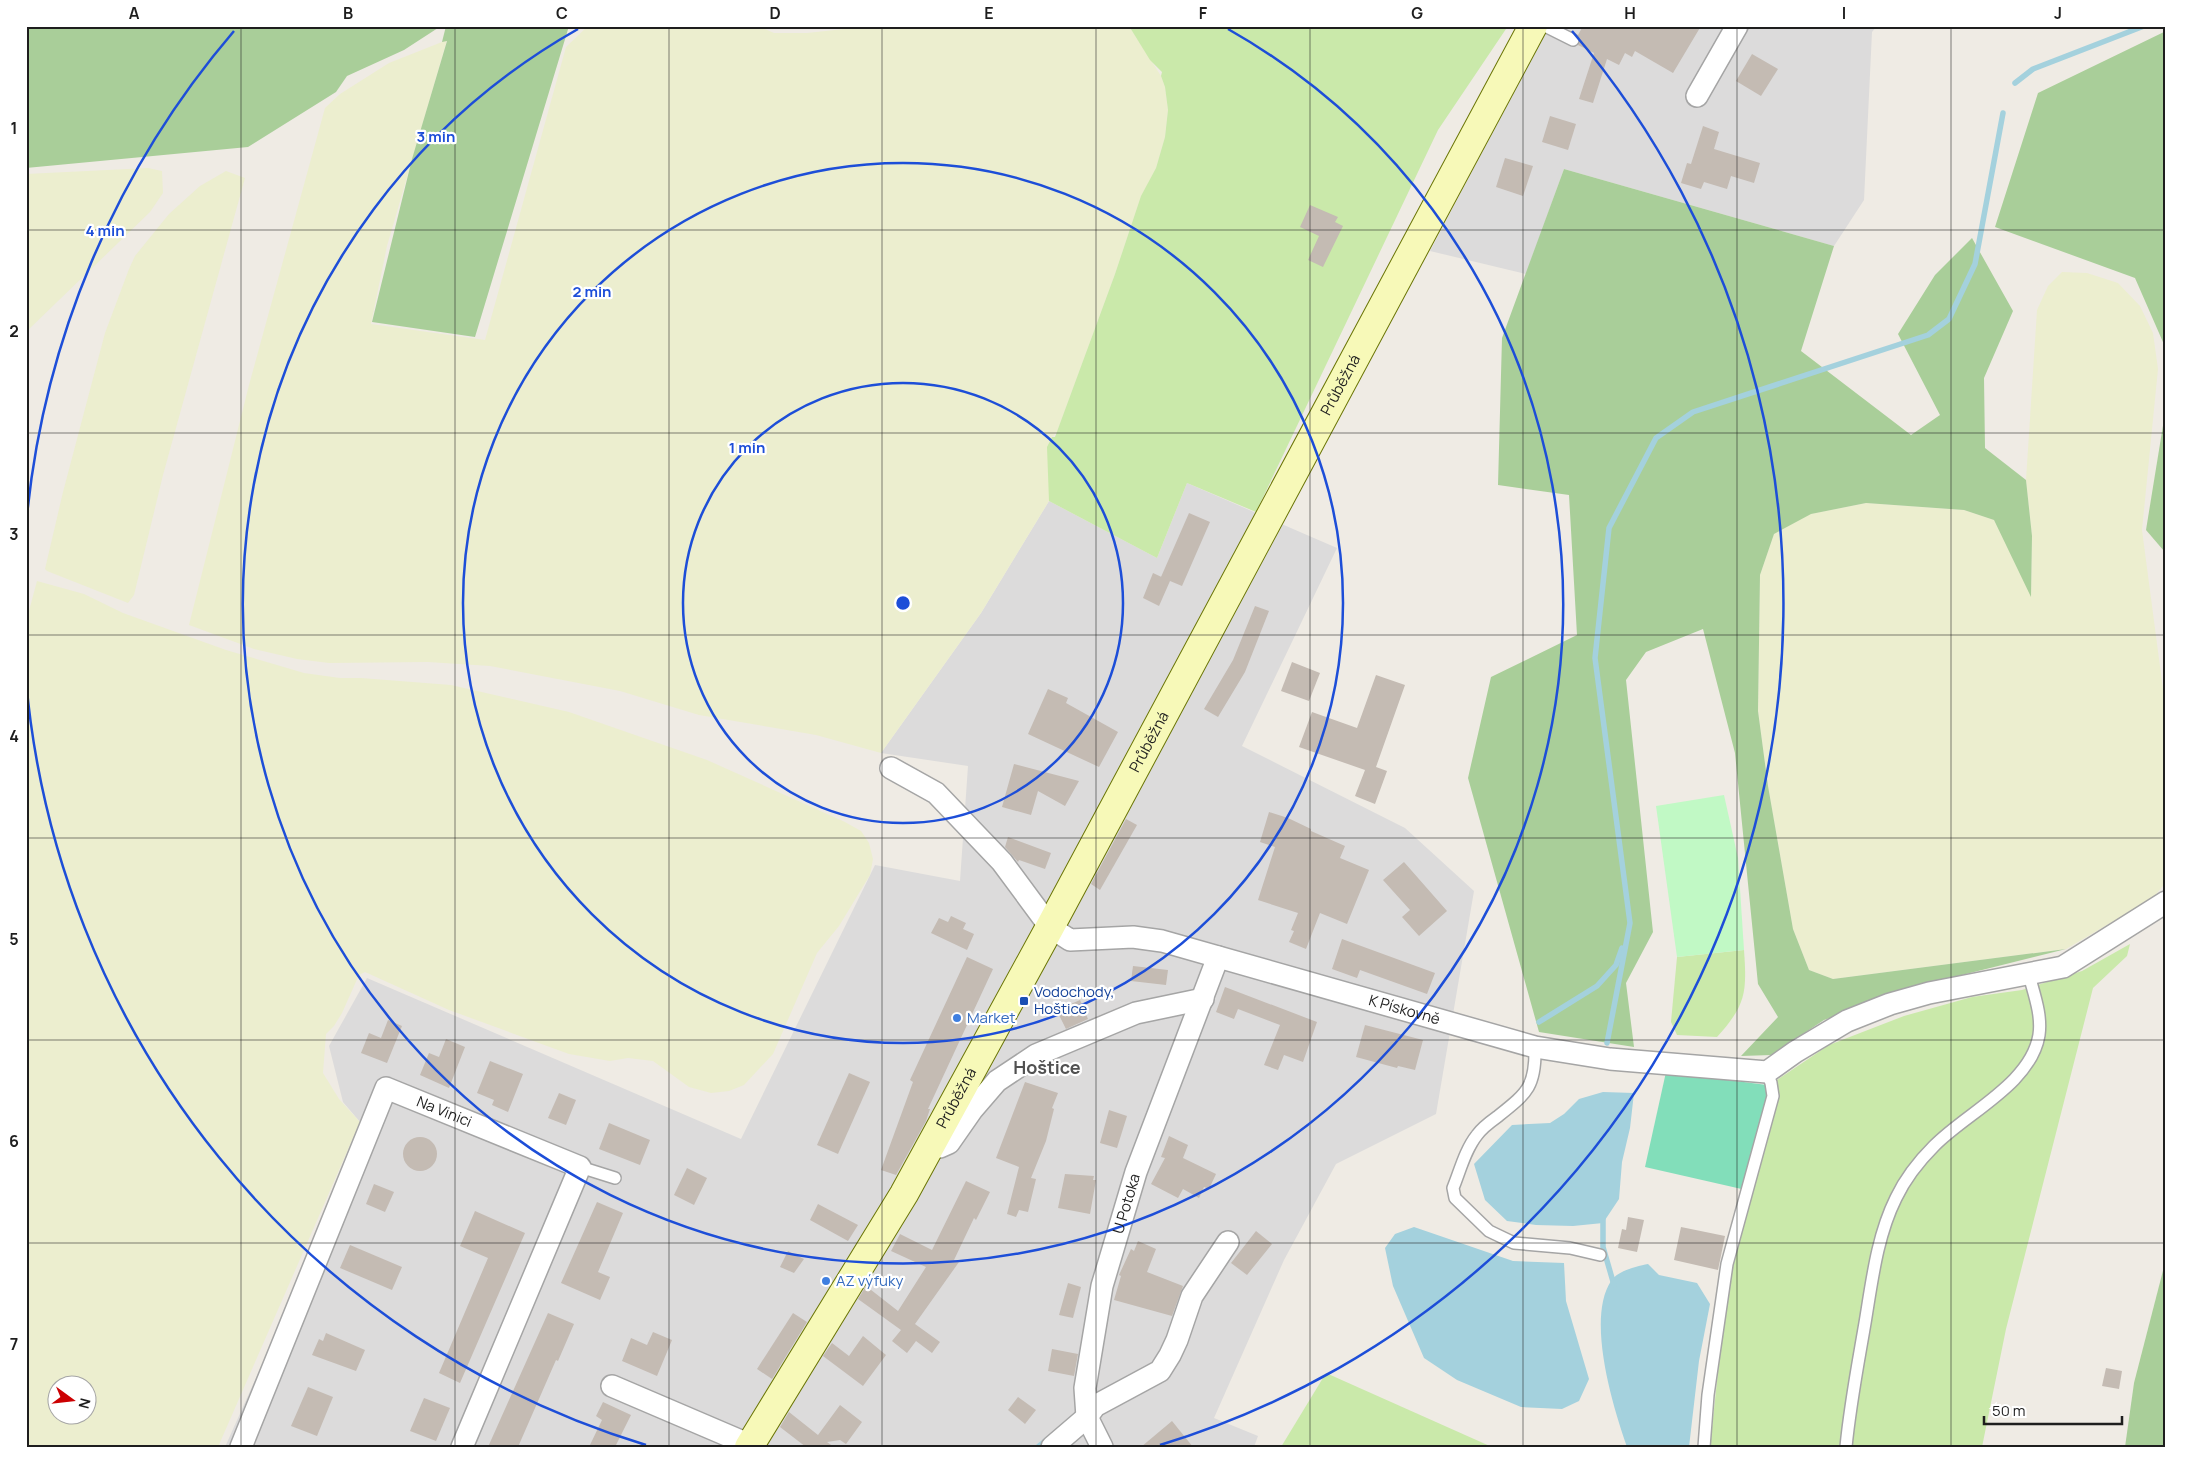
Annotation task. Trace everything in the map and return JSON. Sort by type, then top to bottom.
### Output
[{"type":"street","name":"Průběžná","points":[[750,1446],[904,1194],[1050,927],[1533,26]]},
{"type":"street","points":[[1697,96],[1737,26]]},
{"type":"street","points":[[891,768],[936,793],[1002,862],[1050,927]]},
{"type":"street","points":[[1766,1072],[1847,1021],[1890,1004],[1929,993],[2063,967],[2166,902]]},
{"type":"street","name":"K Pískovně","points":[[1050,927],[1070,940],[1133,937],[1162,940],[1561,1053],[1630,1061],[1766,1072]]},
{"type":"street","name":"U Potoka","points":[[1087,1417],[1085,1388],[1102,1286],[1136,1172],[1218,957]]},
{"type":"street","points":[[930,1145],[940,1146],[949,1143],[972,1110],[997,1081],[1036,1055],[1136,1013],[1203,998]]},
{"type":"street","name":"Na Vinici","points":[[241,1447],[386,1088],[580,1167]]},
{"type":"street","points":[[462,1447],[580,1167]]},
{"type":"street","points":[[1052,1447],[1087,1417],[1095,1406],[1160,1371],[1177,1340],[1192,1296],[1228,1242]]},
{"type":"street","points":[[612,1386],[750,1446]]},
{"type":"street","points":[[1087,1417],[1102,1447]]},
{"type":"lane","points":[[1545,26],[1573,40]]},
{"type":"lane","points":[[1846,1447],[1849,1414],[1860,1348],[1883,1230],[1896,1198],[1916,1166],[1934,1145],[1999,1093],[2024,1069],[2034,1053],[2039,1034],[2038,1012],[2029,975]]},
{"type":"lane","points":[[1535,1047],[1534,1077],[1528,1090],[1478,1134],[1470,1144],[1453,1188],[1453,1193],[1455,1198],[1489,1231],[1514,1243],[1570,1248],[1600,1255]]},
{"type":"lane","points":[[1704,1447],[1708,1395],[1728,1264],[1773,1096],[1771,1083],[1766,1072]]},
{"type":"lane","points":[[580,1167],[615,1178]]},
{"type":"shaded area","points":[[1549,26],[1877,26],[1872,32],[1864,200],[1834,246],[1564,169],[1526,274],[1430,251]]},
{"type":"shaded area","points":[[1187,483],[1337,548],[1242,746],[1405,828],[1474,891],[1436,1114],[1336,1164],[1284,1260],[1214,1418],[1258,1436],[1254,1447],[225,1447],[356,1154],[352,1140],[360,1122],[343,1102],[329,1046],[367,978],[741,1139],[875,865],[960,881],[968,766],[881,753],[981,613],[1049,501],[1157,558]]},
{"type":"green space","points":[[26,26],[441,26],[404,50],[347,76],[336,92],[248,147],[26,168]]},
{"type":"green space","points":[[446,26],[569,26],[475,337],[372,322],[412,159],[447,41],[442,42]]},
{"type":"green space","points":[[588,26],[758,26],[774,33],[807,33],[872,26],[1129,26],[1161,76],[1165,87],[1168,110],[1165,137],[1156,168],[1141,197],[1057,432],[1049,440],[1049,501],[981,613],[881,753],[816,735],[699,715],[620,691],[490,666],[428,662],[329,663],[297,659],[254,649],[189,625],[249,385],[325,108],[340,94],[389,63],[447,40],[387,246],[371,324],[485,340],[566,47]]},
{"type":"green space","points":[[1129,26],[1508,26],[1438,130],[1256,512],[1187,483],[1157,558],[1049,501],[1047,447],[1052,437],[1055,437],[1115,274],[1141,196],[1156,168],[1165,137],[1168,110],[1165,87],[1161,76],[1162,72],[1150,60]]},
{"type":"green space","points":[[2166,31],[2166,349],[2135,278],[1995,227],[2038,93]]},
{"type":"green space","points":[[148,168],[162,171],[163,193],[150,212],[26,332],[26,174]]},
{"type":"green space","points":[[1564,169],[1834,246],[1801,351],[1911,435],[1940,415],[1898,334],[1935,275],[1972,238],[2013,311],[1984,378],[1985,448],[2026,480],[2032,536],[2031,597],[1994,520],[1964,510],[1866,503],[1811,514],[1774,534],[1760,575],[1758,711],[1768,786],[1793,929],[1809,970],[1833,979],[2066,949],[1938,981],[1824,1020],[1771,1055],[1741,1056],[1778,1017],[1758,984],[1735,753],[1703,629],[1646,652],[1626,680],[1653,932],[1626,983],[1634,1047],[1539,1032],[1468,778],[1491,677],[1577,635],[1569,495],[1498,485],[1502,338]]},
{"type":"green space","points":[[226,171],[245,178],[163,475],[134,595],[128,603],[45,569],[63,492],[105,333],[129,269],[135,256],[169,214],[200,186]]},
{"type":"green space","points":[[2062,272],[2087,273],[2118,283],[2140,306],[2153,333],[2158,369],[2142,530],[2166,712],[2166,882],[2153,898],[2066,949],[1833,979],[1809,970],[1793,929],[1768,786],[1758,711],[1760,575],[1774,534],[1810,514],[1866,503],[1964,510],[1994,520],[2031,595],[2032,536],[2026,480],[2037,310],[2048,286]]},
{"type":"green space","points":[[2166,407],[2166,545],[2164,551],[2146,530]]},
{"type":"green space","points":[[37,581],[84,594],[123,613],[226,650],[304,673],[340,678],[451,685],[569,712],[707,760],[861,831],[869,843],[873,859],[870,875],[839,926],[817,953],[773,1054],[744,1085],[729,1091],[711,1093],[689,1087],[653,1061],[628,1058],[610,1061],[569,1054],[449,1010],[365,972],[359,975],[342,1013],[334,1026],[326,1034],[323,1073],[339,1099],[360,1122],[218,1447],[26,1447],[26,622]]},
{"type":"green space","points":[[1724,795],[1738,858],[1744,950],[1677,957],[1656,806]]},
{"type":"green space","points":[[2130,944],[2127,956],[2093,988],[2006,1329],[1982,1447],[1711,1447],[1731,1252],[1774,1082],[1829,1045],[1904,1016],[1972,997],[2022,990],[2082,971]]},
{"type":"green space","points":[[1744,950],[1745,977],[1742,997],[1734,1016],[1727,1026],[1717,1037],[1677,1035],[1671,1022],[1677,957]]},
{"type":"green space","points":[[1666,1072],[1767,1085],[1767,1107],[1746,1190],[1645,1167]]},
{"type":"green space","points":[[2166,1259],[2166,1447],[2125,1447],[2134,1383]]},
{"type":"green space","points":[[1326,1373],[1492,1447],[1281,1447]]},
{"type":"water","points":[[1603,1092],[1634,1093],[1630,1128],[1622,1162],[1619,1199],[1603,1223],[1573,1226],[1536,1225],[1507,1221],[1485,1200],[1474,1164],[1512,1125],[1550,1123],[1564,1114],[1579,1099]]},
{"type":"water","points":[[1414,1227],[1513,1261],[1564,1263],[1566,1301],[1589,1379],[1579,1401],[1562,1409],[1521,1407],[1457,1380],[1424,1358],[1393,1286],[1385,1248],[1395,1234]]},
{"type":"water","points":[[1648,1264],[1659,1275],[1697,1283],[1710,1304],[1699,1361],[1689,1447],[1627,1447],[1609,1387],[1601,1340],[1601,1317],[1604,1297],[1611,1281],[1618,1274]]},
{"type":"building","points":[[1583,26],[1701,26],[1673,73],[1635,51],[1632,57],[1625,53],[1619,65],[1607,59],[1593,103],[1579,99],[1594,53],[1578,45],[1580,40],[1578,35]]},
{"type":"building","points":[[1752,54],[1778,69],[1761,96],[1736,81]]},
{"type":"building","points":[[1550,116],[1576,124],[1568,150],[1542,142]]},
{"type":"building","points":[[1703,126],[1719,132],[1714,149],[1760,163],[1754,183],[1731,176],[1727,189],[1704,182],[1701,189],[1681,183],[1687,163],[1691,164]]},
{"type":"building","points":[[1505,158],[1533,166],[1523,196],[1496,187]]},
{"type":"building","points":[[1310,205],[1338,217],[1335,222],[1343,226],[1323,267],[1308,260],[1319,236],[1300,227]]},
{"type":"building","points":[[1189,513],[1210,522],[1182,586],[1170,581],[1159,606],[1143,598],[1153,573],[1161,577]]},
{"type":"building","points":[[1255,606],[1269,611],[1245,672],[1218,717],[1204,709],[1233,660]]},
{"type":"building","points":[[1292,662],[1320,673],[1309,701],[1281,691]]},
{"type":"building","points":[[1376,675],[1405,685],[1376,767],[1387,771],[1375,804],[1355,796],[1365,770],[1299,747],[1312,712],[1357,728]]},
{"type":"building","points":[[1048,689],[1068,698],[1066,703],[1118,732],[1099,767],[1028,734]]},
{"type":"building","points":[[1014,764],[1079,781],[1065,806],[1038,791],[1031,815],[1002,807]]},
{"type":"building","points":[[1269,812],[1288,818],[1311,829],[1311,831],[1345,846],[1340,858],[1369,870],[1347,924],[1320,913],[1306,949],[1289,942],[1294,931],[1291,930],[1298,913],[1258,900],[1275,847],[1260,842]]},
{"type":"building","points":[[1126,819],[1137,825],[1100,890],[1091,884]]},
{"type":"building","points":[[1008,837],[1051,853],[1045,869],[1019,860],[1018,862],[1005,847]]},
{"type":"building","points":[[1404,862],[1447,911],[1419,936],[1402,917],[1410,910],[1383,880]]},
{"type":"building","points":[[951,916],[966,923],[963,929],[974,934],[967,950],[931,933],[939,918],[948,922]]},
{"type":"building","points":[[1342,939],[1435,973],[1427,994],[1360,970],[1357,978],[1332,969]]},
{"type":"building","points":[[967,957],[993,969],[928,1109],[930,1109],[926,1121],[896,1175],[881,1170],[913,1082],[910,1080]]},
{"type":"building","points":[[1133,966],[1168,970],[1166,985],[1131,981]]},
{"type":"building","points":[[1225,987],[1317,1022],[1303,1062],[1284,1055],[1278,1070],[1264,1065],[1280,1025],[1238,1009],[1234,1019],[1216,1012]]},
{"type":"building","points":[[1080,1000],[1088,1019],[1066,1029],[1059,1015],[1066,1011],[1064,1007]]},
{"type":"building","points":[[388,1020],[402,1026],[387,1063],[361,1053],[369,1033],[381,1038]]},
{"type":"building","points":[[1365,1025],[1423,1040],[1415,1070],[1398,1066],[1397,1068],[1356,1057]]},
{"type":"building","points":[[446,1039],[465,1047],[449,1088],[420,1075],[429,1053],[439,1057]]},
{"type":"building","points":[[490,1061],[523,1074],[508,1112],[492,1105],[494,1100],[477,1093]]},
{"type":"building","points":[[849,1073],[870,1082],[838,1154],[817,1145]]},
{"type":"building","points":[[1025,1082],[1058,1093],[1052,1108],[1054,1109],[1046,1141],[1031,1178],[1036,1179],[1028,1212],[1019,1210],[1016,1217],[1007,1214],[1019,1167],[996,1158]]},
{"type":"building","points":[[559,1093],[576,1100],[566,1125],[548,1118]]},
{"type":"building","points":[[1109,1110],[1127,1116],[1117,1148],[1100,1143]]},
{"type":"building","points":[[609,1123],[650,1140],[640,1165],[599,1149]]},
{"type":"building","points":[[1169,1136],[1188,1145],[1183,1158],[1216,1174],[1209,1189],[1204,1187],[1199,1198],[1183,1189],[1178,1198],[1151,1184],[1165,1158],[1161,1157]]},
{"type":"building","points":[[420,1137],[427,1138],[432,1142],[436,1147],[436,1161],[432,1166],[427,1170],[420,1171],[413,1170],[408,1166],[404,1161],[403,1154],[404,1147],[408,1142],[413,1138]]},
{"type":"building","points":[[687,1168],[707,1178],[694,1205],[674,1195]]},
{"type":"building","points":[[1065,1174],[1094,1176],[1093,1180],[1096,1180],[1090,1214],[1058,1208]]},
{"type":"building","points":[[966,1181],[990,1192],[976,1220],[974,1218],[954,1260],[959,1262],[915,1324],[940,1342],[932,1353],[916,1341],[907,1353],[892,1341],[901,1330],[858,1299],[866,1286],[898,1311],[926,1267],[891,1251],[900,1234],[932,1250]]},
{"type":"building","points":[[374,1184],[394,1192],[385,1212],[366,1204]]},
{"type":"building","points":[[597,1202],[623,1213],[598,1272],[610,1277],[600,1300],[561,1283]]},
{"type":"building","points":[[818,1204],[858,1225],[848,1241],[810,1220]]},
{"type":"building","points":[[475,1211],[525,1233],[460,1383],[439,1373],[488,1258],[460,1246]]},
{"type":"building","points":[[1628,1217],[1644,1220],[1637,1252],[1618,1248],[1622,1229],[1626,1230]]},
{"type":"building","points":[[1681,1227],[1725,1236],[1718,1270],[1674,1260]]},
{"type":"building","points":[[1256,1231],[1272,1244],[1247,1275],[1231,1263]]},
{"type":"building","points":[[1138,1241],[1156,1249],[1147,1272],[1183,1286],[1172,1316],[1114,1300],[1121,1276],[1119,1275],[1131,1249],[1134,1251]]},
{"type":"building","points":[[350,1245],[402,1267],[392,1290],[340,1268]]},
{"type":"building","points":[[788,1251],[804,1259],[794,1273],[780,1267]]},
{"type":"building","points":[[1068,1283],[1081,1287],[1073,1318],[1059,1315]]},
{"type":"building","points":[[548,1313],[574,1324],[558,1361],[556,1360],[518,1447],[488,1447]]},
{"type":"building","points":[[793,1313],[807,1322],[772,1379],[757,1369]]},
{"type":"building","points":[[653,1332],[672,1340],[657,1376],[622,1361],[631,1338],[647,1345]]},
{"type":"building","points":[[326,1333],[365,1350],[356,1371],[312,1355],[319,1339],[323,1341]]},
{"type":"building","points":[[863,1336],[886,1355],[863,1386],[823,1356],[832,1343],[849,1356]]},
{"type":"building","points":[[1052,1349],[1078,1354],[1074,1376],[1048,1371]]},
{"type":"building","points":[[2106,1368],[2122,1371],[2119,1389],[2102,1386]]},
{"type":"building","points":[[308,1387],[333,1397],[317,1436],[291,1426]]},
{"type":"building","points":[[1018,1397],[1036,1410],[1025,1424],[1008,1410]]},
{"type":"building","points":[[424,1398],[450,1408],[436,1441],[410,1431]]},
{"type":"building","points":[[603,1402],[631,1415],[615,1447],[589,1447],[602,1420],[596,1416]]},
{"type":"building","points":[[840,1405],[862,1422],[846,1444],[840,1440],[827,1442],[834,1447],[806,1447],[780,1427],[789,1412],[818,1435]]},
{"type":"building","points":[[1172,1421],[1193,1447],[1141,1447]]},
{"type":"waterway","points":[[2015,83],[2033,69],[2144,26]]},
{"type":"waterway","points":[[1607,1043],[1630,923],[1595,658],[1609,528],[1656,438],[1693,412],[1928,335],[1949,319],[1975,264],[2003,113]]},
{"type":"waterway","points":[[1539,1022],[1597,986],[1616,965],[1622,948]]},
{"type":"waterway","points":[[1603,1216],[1603,1247],[1614,1285]]},
{"type":"waterway","points":[[1038,1447],[1048,1439]]},
{"type":"place","name":"Vodochody, Hoštice","points":[[1024,1001]]},
{"type":"place","name":"Market","points":[[957,1018]]},
{"type":"place","name":"AZ výfuky","points":[[826,1281]]},
{"type":"district","name":"Hoštice","points":[[1047,1068]]}]
